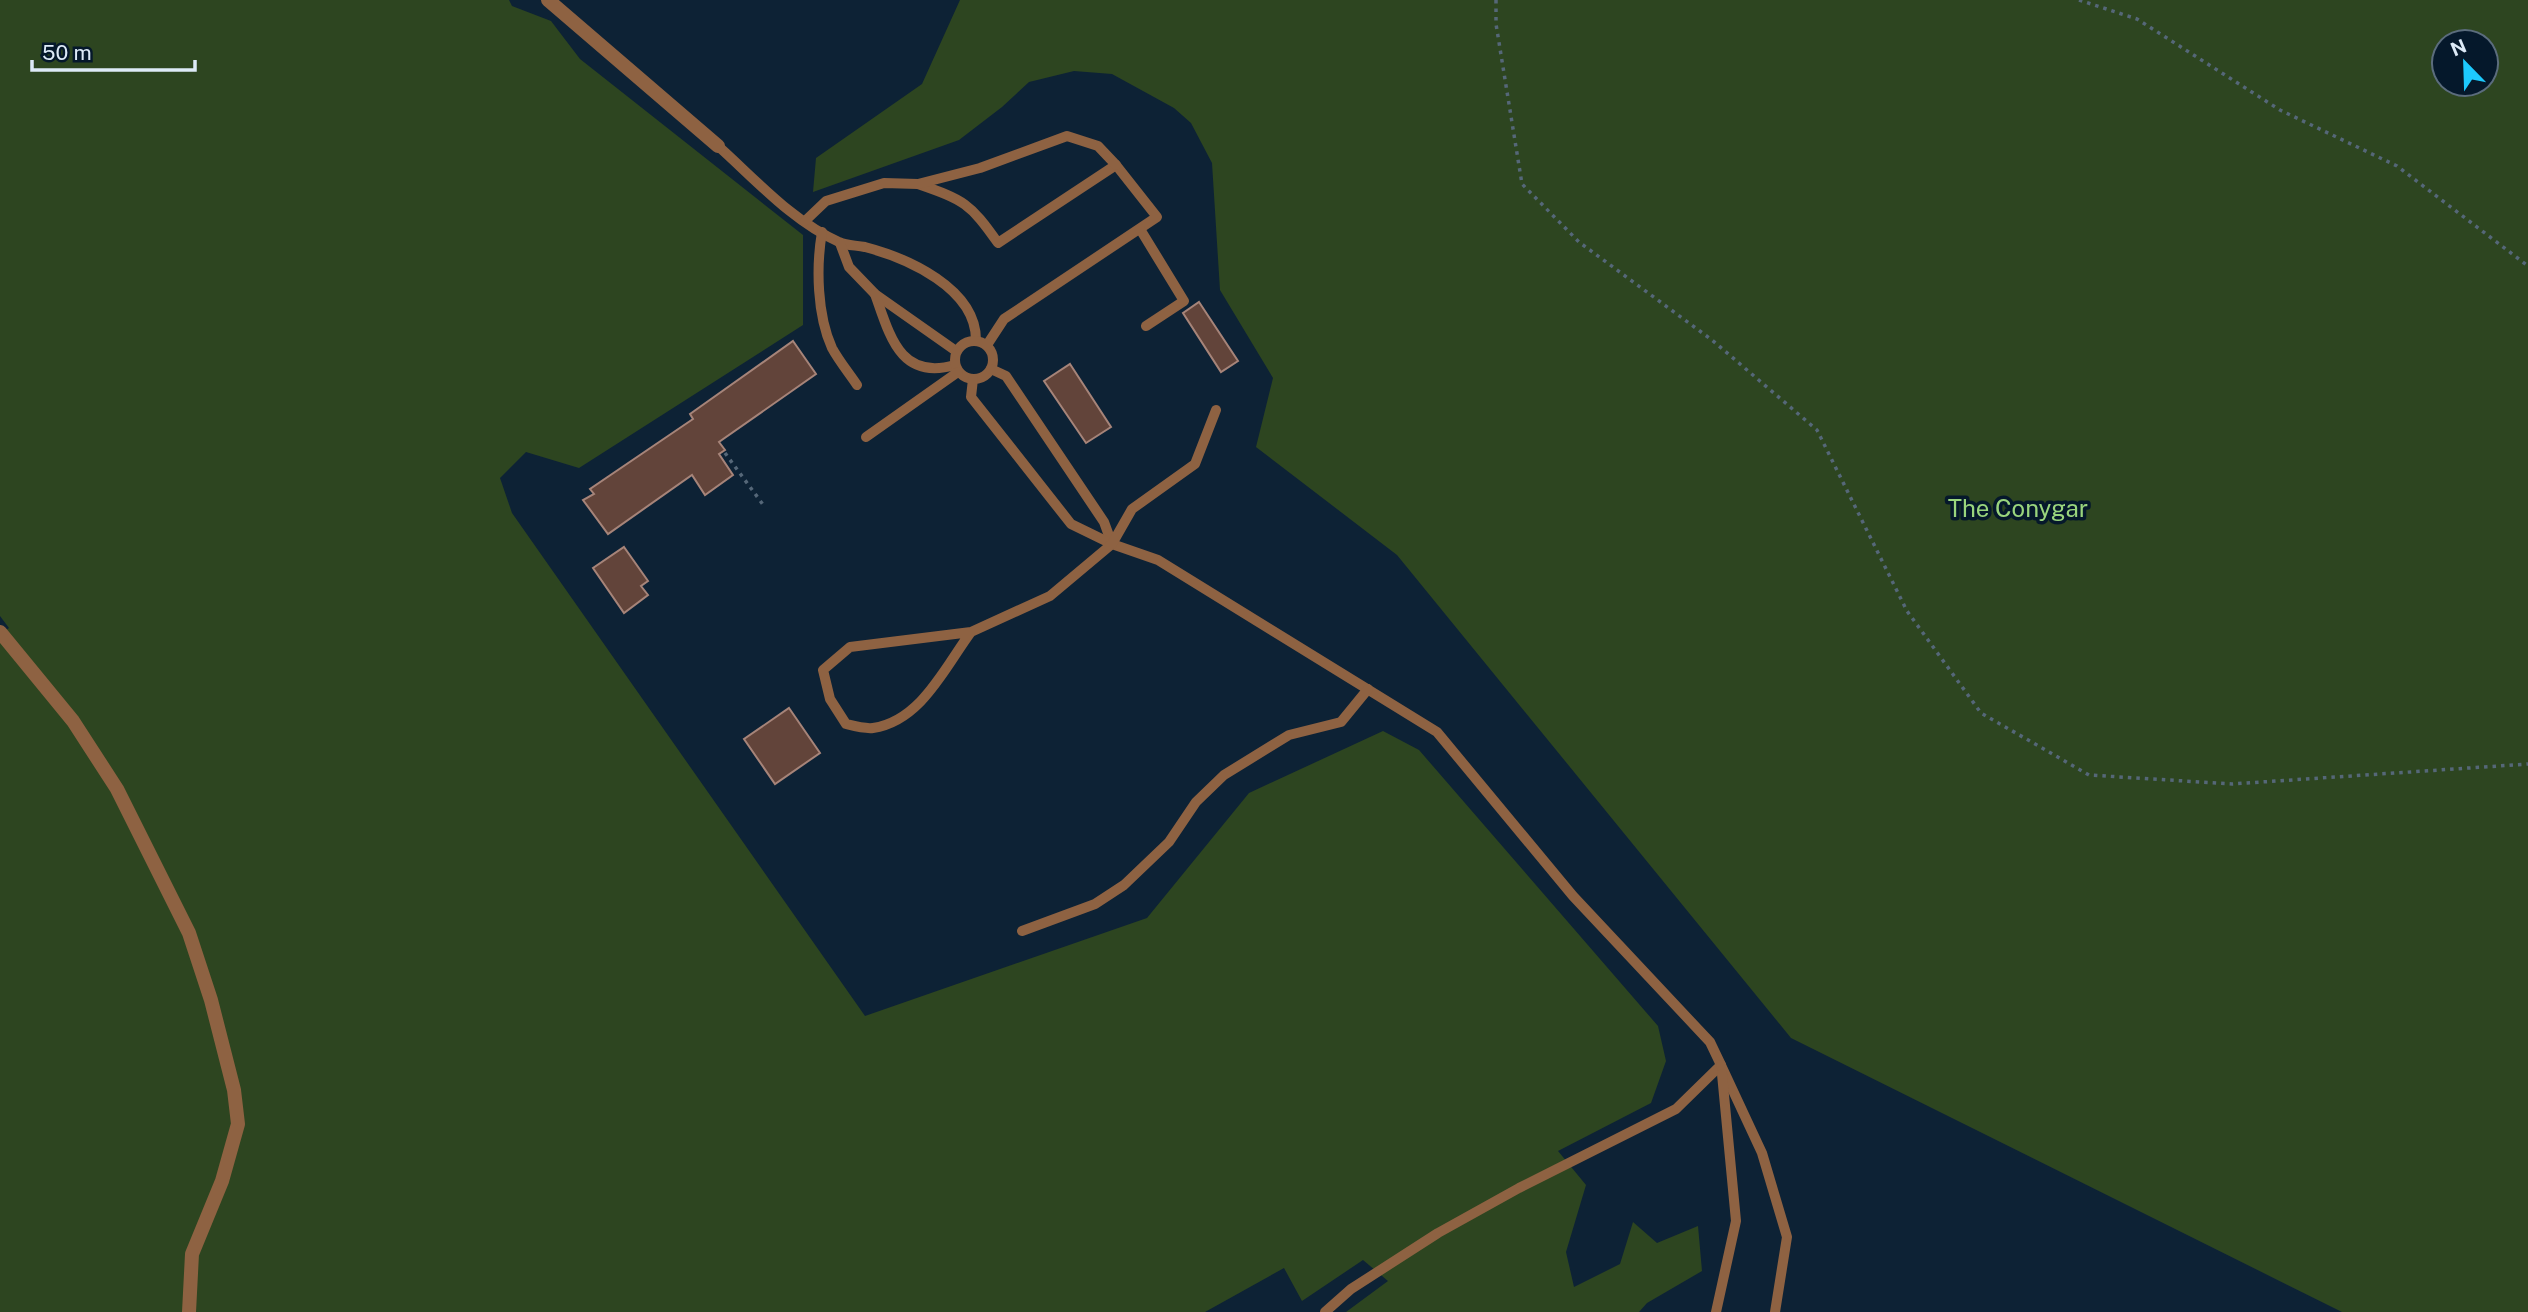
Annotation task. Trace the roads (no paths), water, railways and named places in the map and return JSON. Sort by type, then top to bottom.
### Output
[{"type":"street","points":[[548,0],[718,146]]},
{"type":"street","points":[[0,632],[73,721],[117,789],[189,933],[211,1000],[234,1090],[238,1124],[222,1181],[192,1254],[189,1312]]},
{"type":"lane","points":[[805,221],[825,201],[884,183],[918,184],[980,167],[1067,135],[1098,146],[1157,217],[1004,319],[987,345]]},
{"type":"lane","points":[[718,146],[805,221],[840,243],[873,250],[925,271],[956,296],[971,314],[976,340]]},
{"type":"lane","points":[[918,184],[958,198],[974,209],[998,243],[1116,165]]},
{"type":"lane","points":[[1140,229],[1184,301],[1146,326]]},
{"type":"lane","points":[[822,232],[818,255],[823,318],[832,347],[857,385]]},
{"type":"lane","points":[[840,243],[849,267],[875,294],[956,351]]},
{"type":"lane","points":[[875,294],[890,334],[909,362],[922,369],[956,369],[973,379],[984,376],[991,369],[993,356],[987,345],[976,340],[964,342],[956,351],[956,369]]},
{"type":"lane","points":[[866,437],[956,369]]},
{"type":"lane","points":[[991,369],[1006,376],[1104,522],[1112,544]]},
{"type":"lane","points":[[973,379],[971,397],[1071,523],[1112,544],[1158,560],[1437,732],[1573,896],[1710,1042],[1762,1153],[1787,1237],[1775,1312]]},
{"type":"lane","points":[[971,632],[919,705],[897,720],[871,729],[846,724],[830,699],[823,670],[850,648],[971,632],[1050,596],[1112,544],[1132,509],[1195,464],[1216,410]]},
{"type":"lane","points":[[1022,931],[1095,904],[1124,885],[1169,842],[1196,802],[1224,775],[1289,735],[1341,722],[1368,689]]},
{"type":"lane","points":[[1325,1312],[1351,1289],[1438,1233],[1519,1188],[1676,1109],[1721,1065]]},
{"type":"lane","points":[[1716,1312],[1736,1221],[1721,1065]]},
{"type":"park label","name":"The Conygar","points":[[2018,509]]}]
